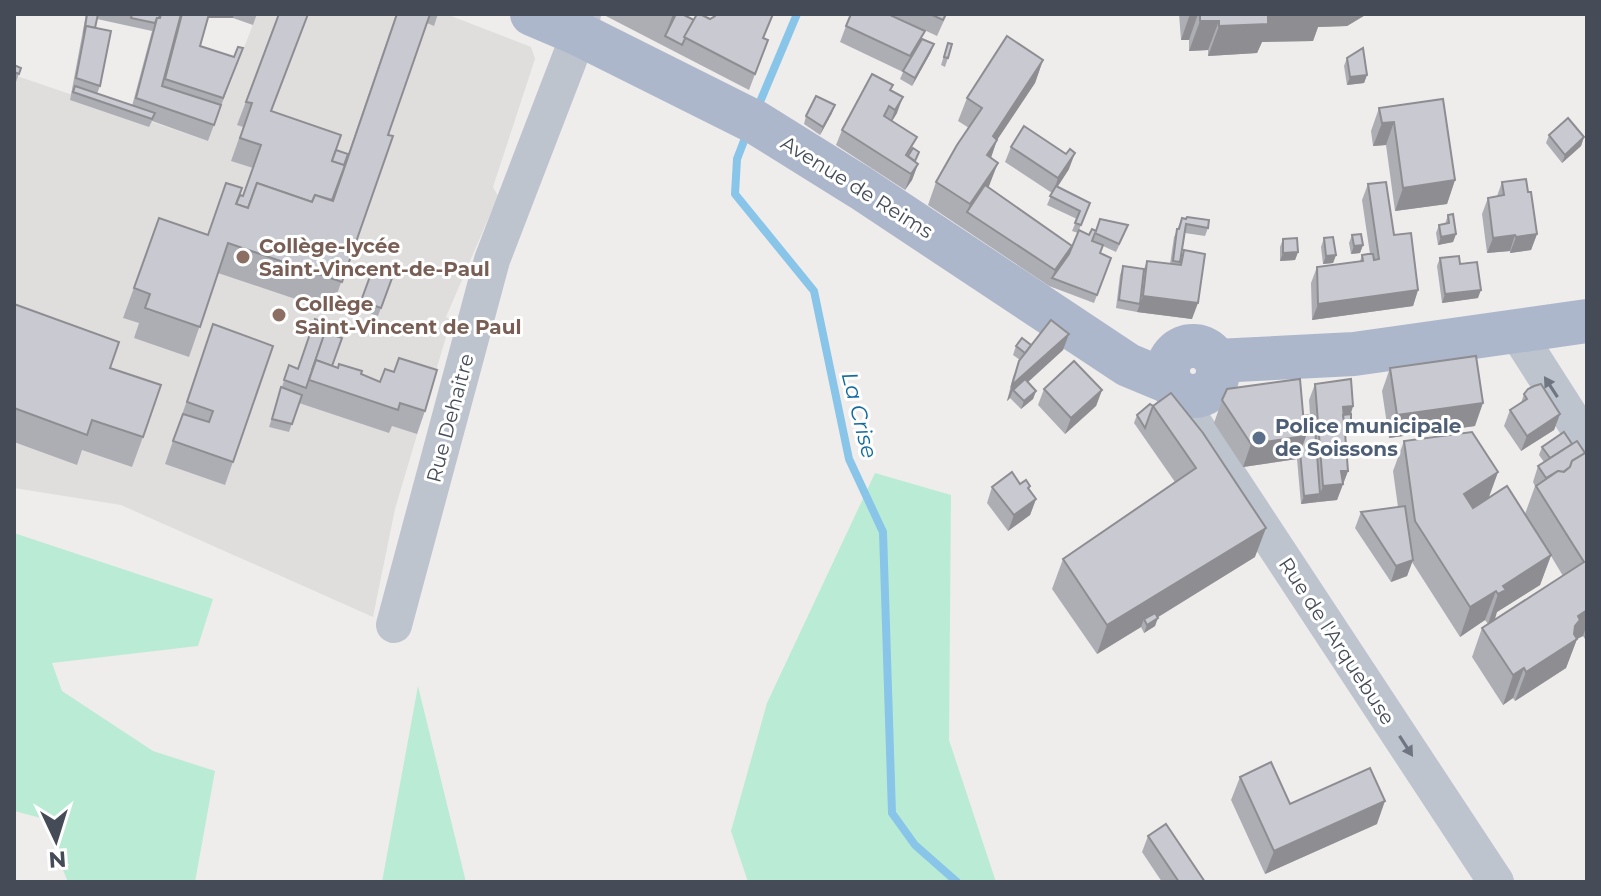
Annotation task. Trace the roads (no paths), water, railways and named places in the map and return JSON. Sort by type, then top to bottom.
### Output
[{"type":"main road","name":"Avenue de Reims","points":[[532,14],[581,24],[745,118],[861,188],[1128,365],[1191,377]]},
{"type":"main road","points":[[1191,377],[1235,394],[1282,385],[1354,354],[1587,321]]},
{"type":"street","name":"Rue Dehaitre","points":[[394,625],[492,260],[581,24]]},
{"type":"street","points":[[1516,331],[1587,442]]},
{"type":"street","name":"Rue de l'Arquebuse","points":[[1191,377],[1192,420],[1496,882]]},
{"type":"waterway","name":"La Crise","points":[[757,109],[797,14]]},
{"type":"waterway","name":"La Crise","points":[[747,133],[737,159],[735,194],[814,291],[849,459],[883,532],[892,813],[915,845],[957,882]]},
{"type":"place","name":"Collège-lycée Saint-Vincent-de-Paul","points":[[243,257]]},
{"type":"place","name":"Collège Saint-Vincent de Paul","points":[[279,315]]},
{"type":"place","name":"Police municipale de Soissons","points":[[1259,438]]}]
